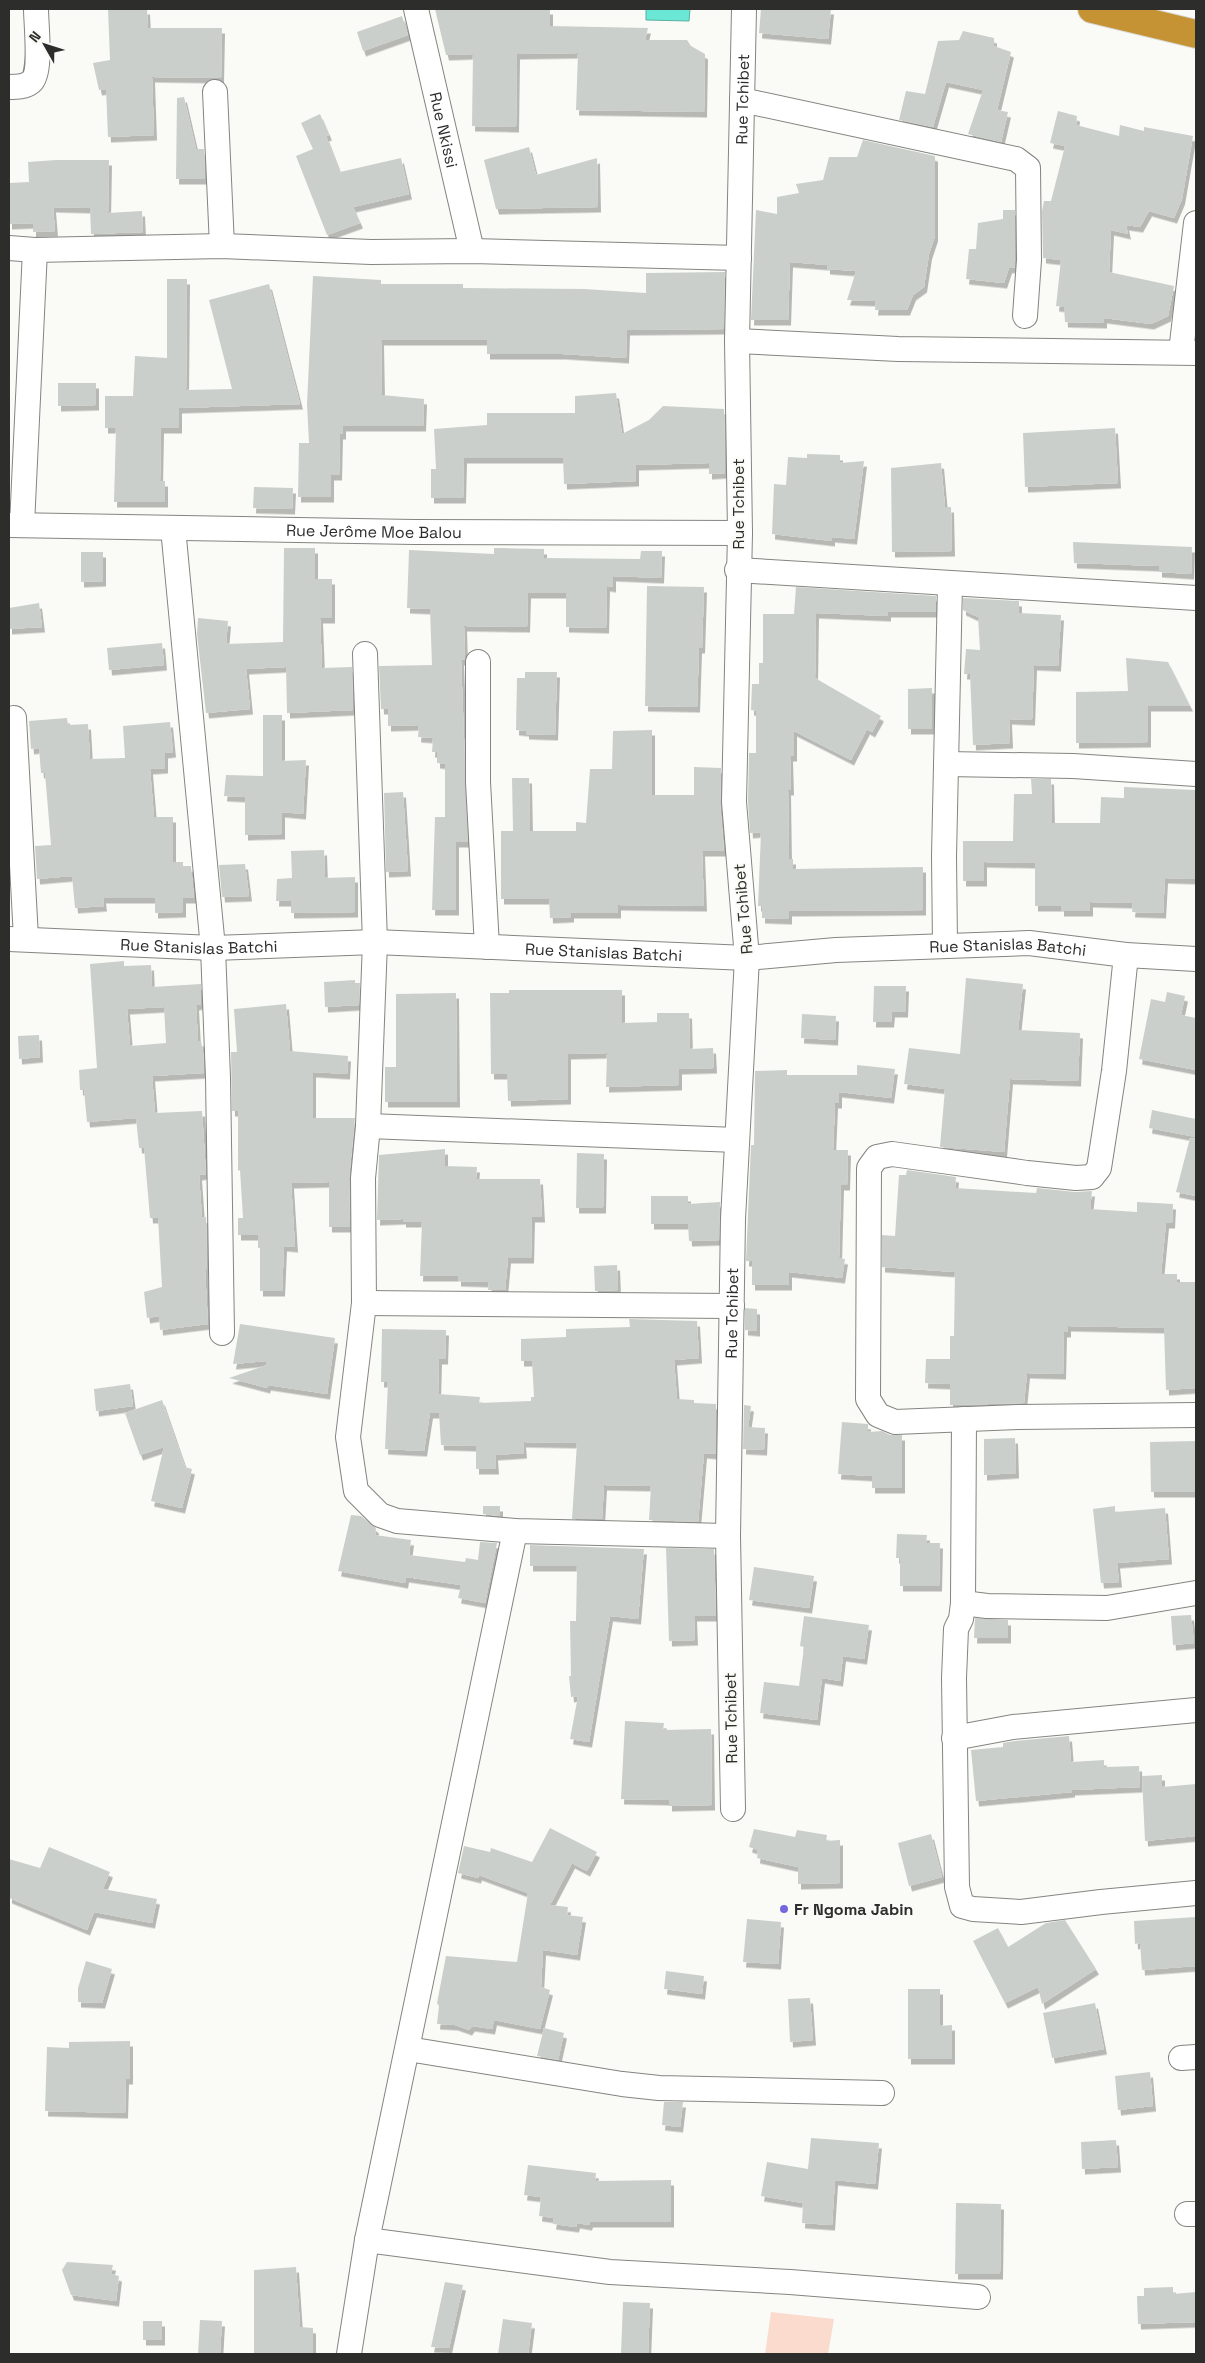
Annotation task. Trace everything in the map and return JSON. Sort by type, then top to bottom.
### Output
[{"type":"highway","points":[[1092,9],[1196,34]]},
{"type":"street","points":[[9,87],[20,87],[30,83],[37,73],[36,9]]},
{"type":"street","name":"Rue Nkissi","points":[[416,9],[472,251]]},
{"type":"street","name":"Rue Tchibet","points":[[732,1809],[728,1536],[732,1306],[736,1140],[747,958],[734,802],[737,570],[740,533],[737,341],[744,9]]},
{"type":"street","points":[[215,92],[222,246]]},
{"type":"street","points":[[742,100],[1006,156],[1021,162],[1028,168],[1029,260],[1025,316]]},
{"type":"street","points":[[737,341],[898,349],[1189,353],[1196,222]]},
{"type":"street","points":[[9,248],[35,250],[222,246],[371,252],[472,251],[740,258]]},
{"type":"street","points":[[15,525],[35,250]]},
{"type":"street","name":"Rue Jerôme Moe Balou","points":[[15,525],[424,532],[740,533]]},
{"type":"street","points":[[173,528],[213,948],[218,1078],[222,1332]]},
{"type":"street","points":[[737,570],[1196,598]]},
{"type":"street","points":[[945,946],[946,764],[950,584]]},
{"type":"street","points":[[365,654],[375,942],[368,1126],[363,1178],[364,1303],[348,1436],[356,1491],[380,1515],[398,1521],[515,1531],[728,1536]]},
{"type":"street","points":[[478,662],[478,782],[487,947]]},
{"type":"street","points":[[14,718],[18,939]]},
{"type":"street","points":[[946,764],[1073,766],[1196,774]]},
{"type":"street","name":"Rue Stanislas Batchi","points":[[18,939],[213,948],[375,942],[747,958],[836,950],[1029,943],[1126,955],[1196,959]]},
{"type":"street","points":[[1126,955],[1114,1071],[1099,1168],[1092,1177],[1076,1178],[1027,1173],[892,1154],[877,1157],[870,1168],[868,1399],[878,1415],[895,1422],[964,1419],[1196,1416]]},
{"type":"street","points":[[368,1126],[736,1140]]},
{"type":"street","points":[[364,1303],[732,1306]]},
{"type":"street","points":[[964,1419],[963,1603],[956,1629],[954,1738],[956,1887],[962,1906],[973,1909],[1021,1912],[1196,1893]]},
{"type":"street","points":[[349,2354],[368,2240],[515,1531]]},
{"type":"street","points":[[963,1603],[987,1606],[1107,1608],[1196,1593]]},
{"type":"street","points":[[954,1738],[1013,1727],[1196,1710]]},
{"type":"street","points":[[408,2049],[622,2084],[659,2088],[882,2093]]},
{"type":"street","points":[[368,2240],[610,2272],[790,2282],[978,2297]]},
{"type":"shaded area","points":[[771,2312],[834,2319],[828,2354],[765,2354]]},
{"type":"water","points":[[646,9],[690,9],[689,21],[646,20]]},
{"type":"building","points":[[108,9],[147,9],[148,28],[222,28],[221,78],[152,77],[154,135],[108,137],[106,89],[99,90],[93,63],[110,60]]},
{"type":"building","points":[[435,9],[550,9],[550,26],[648,28],[645,40],[687,40],[691,46],[705,54],[704,112],[576,110],[578,53],[517,54],[516,127],[472,126],[473,54],[446,55]]},
{"type":"building","points":[[761,9],[831,9],[828,39],[759,33]]},
{"type":"building","points":[[402,16],[408,35],[363,51],[357,32]]},
{"type":"building","points":[[963,31],[994,38],[994,46],[1011,52],[997,110],[1008,112],[1001,142],[968,134],[983,90],[946,82],[933,127],[899,120],[906,91],[925,94],[938,41],[959,40]]},
{"type":"building","points":[[184,97],[196,149],[204,149],[205,179],[176,179],[177,98]]},
{"type":"building","points":[[1058,111],[1077,116],[1076,125],[1119,136],[1120,125],[1144,131],[1144,127],[1193,136],[1182,199],[1174,218],[1149,211],[1140,227],[1126,225],[1128,234],[1111,230],[1109,272],[1174,286],[1168,316],[1151,324],[1104,318],[1104,323],[1065,322],[1064,307],[1056,306],[1061,260],[1043,258],[1042,211],[1044,201],[1051,201],[1065,146],[1050,143]]},
{"type":"building","points":[[320,114],[329,135],[326,136],[340,172],[401,158],[409,194],[353,207],[360,223],[327,235],[296,156],[313,149],[301,123]]},
{"type":"building","points":[[863,140],[935,156],[935,236],[929,254],[924,287],[913,295],[907,310],[875,310],[876,301],[847,300],[856,271],[827,269],[827,265],[790,262],[788,320],[751,320],[756,210],[777,214],[777,197],[799,193],[796,184],[823,180],[829,157],[857,157]]},
{"type":"building","points":[[529,147],[536,175],[597,158],[598,207],[496,209],[484,160]]},
{"type":"building","points":[[109,160],[108,213],[142,211],[143,232],[91,234],[90,208],[53,207],[55,231],[33,232],[33,223],[9,224],[9,183],[29,182],[28,162]]},
{"type":"building","points":[[1003,210],[1015,210],[1015,267],[1009,268],[1004,283],[966,279],[969,249],[976,249],[978,223],[1003,219]]},
{"type":"building","points":[[725,272],[724,329],[627,330],[626,358],[563,354],[487,354],[487,340],[381,340],[382,395],[424,399],[423,426],[343,426],[343,434],[340,434],[339,475],[331,475],[331,497],[298,497],[299,443],[309,443],[307,404],[313,276],[381,280],[381,284],[463,284],[463,288],[584,289],[646,293],[646,273]]},
{"type":"building","points":[[167,279],[187,279],[186,390],[232,389],[209,300],[269,284],[300,404],[179,408],[179,428],[161,428],[160,481],[165,481],[165,502],[114,502],[116,428],[105,428],[105,396],[133,396],[135,356],[167,358]]},
{"type":"building","points":[[58,383],[96,383],[96,405],[58,406]]},
{"type":"building","points":[[616,393],[622,434],[649,420],[663,406],[724,409],[725,473],[709,474],[709,463],[636,465],[636,481],[564,484],[563,458],[464,458],[463,498],[431,498],[431,469],[436,469],[434,429],[487,425],[487,413],[575,413],[575,396]]},
{"type":"building","points":[[1115,428],[1118,483],[1025,487],[1023,433]]},
{"type":"building","points":[[807,454],[840,455],[840,463],[864,461],[854,539],[832,537],[832,541],[772,534],[774,484],[786,485],[788,457],[807,458]]},
{"type":"building","points":[[941,463],[945,507],[951,507],[952,551],[892,552],[891,468]]},
{"type":"building","points":[[254,487],[293,488],[292,509],[253,508]]},
{"type":"building","points":[[1073,542],[1192,547],[1191,574],[1159,572],[1159,566],[1074,563]]},
{"type":"building","points":[[284,548],[315,548],[315,579],[332,579],[332,618],[320,618],[322,668],[352,667],[353,710],[287,713],[286,667],[246,669],[250,709],[206,713],[197,634],[198,618],[228,621],[226,644],[283,642]]},
{"type":"building","points":[[494,548],[544,549],[544,558],[640,559],[641,551],[662,551],[661,578],[613,576],[613,587],[607,586],[606,628],[566,627],[566,593],[528,593],[527,627],[464,626],[465,660],[461,660],[468,842],[456,842],[456,910],[432,910],[435,817],[445,817],[445,764],[437,763],[437,752],[432,752],[433,738],[418,737],[419,725],[388,726],[388,709],[381,709],[379,666],[432,665],[430,609],[407,608],[409,550],[494,554]]},
{"type":"building","points":[[81,552],[103,552],[103,581],[81,582]]},
{"type":"building","points":[[647,586],[704,587],[702,648],[699,648],[697,707],[645,706]]},
{"type":"building","points":[[796,587],[936,596],[936,612],[888,612],[888,616],[816,613],[815,678],[881,716],[872,732],[867,729],[851,760],[794,731],[794,756],[790,756],[791,790],[788,790],[789,859],[793,859],[793,869],[923,867],[923,910],[789,911],[789,919],[762,918],[762,906],[758,906],[761,832],[750,833],[748,802],[749,753],[756,753],[756,711],[751,710],[752,684],[759,684],[759,663],[763,663],[763,614],[794,614]]},
{"type":"building","points":[[963,598],[1019,601],[1019,613],[1061,615],[1058,666],[1034,665],[1032,720],[1009,719],[1010,743],[973,745],[970,674],[964,674],[966,649],[980,650],[978,617],[963,610]]},
{"type":"building","points":[[39,603],[42,627],[9,629],[9,608]]},
{"type":"building","points":[[162,643],[164,665],[109,670],[107,648]]},
{"type":"building","points":[[1126,658],[1168,662],[1190,706],[1148,706],[1148,742],[1076,743],[1076,692],[1128,691]]},
{"type":"building","points":[[525,672],[557,672],[555,735],[526,734],[526,731],[516,730],[517,678],[525,678]]},
{"type":"building","points":[[932,688],[932,729],[908,729],[908,689]]},
{"type":"building","points":[[263,715],[282,715],[282,761],[306,760],[303,814],[282,812],[282,834],[245,835],[245,797],[224,796],[226,775],[263,776]]},
{"type":"building","points":[[67,718],[68,725],[88,724],[90,759],[125,758],[123,726],[170,722],[173,752],[165,753],[165,768],[150,769],[154,817],[173,817],[173,862],[183,862],[183,866],[191,866],[194,898],[183,898],[183,912],[155,913],[155,898],[103,898],[104,906],[75,908],[72,876],[37,879],[35,846],[51,845],[45,773],[41,773],[39,748],[31,749],[29,721]]},
{"type":"building","points":[[652,730],[652,795],[694,795],[694,767],[721,768],[720,803],[724,851],[702,851],[704,906],[618,905],[618,913],[571,913],[571,917],[550,918],[549,899],[501,899],[501,831],[513,831],[512,778],[529,778],[530,831],[576,831],[576,822],[586,823],[590,769],[612,769],[613,731]]},
{"type":"building","points":[[1031,779],[1051,779],[1052,823],[1100,823],[1101,797],[1124,798],[1124,787],[1196,790],[1196,879],[1165,878],[1163,913],[1132,912],[1133,903],[1090,902],[1090,911],[1061,911],[1061,906],[1035,906],[1035,863],[984,862],[984,881],[963,881],[963,841],[1013,841],[1014,794],[1032,794]]},
{"type":"building","points":[[403,792],[408,871],[386,872],[384,793]]},
{"type":"building","points":[[324,850],[325,878],[355,877],[355,912],[291,913],[291,901],[276,901],[277,879],[292,878],[291,851]]},
{"type":"building","points":[[245,864],[249,896],[222,897],[219,865]]},
{"type":"building","points":[[124,961],[124,966],[151,965],[152,987],[201,984],[201,1004],[196,1005],[198,1041],[201,1041],[204,1073],[152,1076],[155,1113],[202,1111],[206,1174],[199,1175],[202,1218],[206,1217],[207,1270],[205,1270],[208,1324],[160,1330],[159,1316],[147,1318],[144,1292],[162,1287],[158,1218],[150,1218],[144,1148],[139,1148],[136,1118],[87,1122],[84,1090],[80,1090],[79,1070],[97,1068],[90,964]],"holes":[[[164,1007],[166,1043],[130,1046],[127,1009]]]},
{"type":"building","points":[[966,978],[1023,984],[1018,1030],[1080,1033],[1078,1081],[1010,1079],[1004,1152],[940,1147],[945,1089],[904,1084],[909,1048],[960,1054]]},
{"type":"building","points":[[355,980],[355,983],[360,983],[359,1005],[325,1007],[324,982]]},
{"type":"building","points":[[874,986],[906,986],[905,1012],[892,1012],[891,1022],[873,1022]]},
{"type":"building","points":[[509,990],[622,990],[622,1023],[657,1022],[657,1013],[689,1013],[690,1049],[713,1048],[714,1068],[679,1069],[679,1085],[606,1087],[607,1053],[568,1054],[568,1099],[508,1101],[507,1074],[491,1074],[490,993],[509,993]]},
{"type":"building","points":[[1167,992],[1185,996],[1181,1015],[1196,1018],[1196,1070],[1139,1059],[1151,999],[1165,1002]]},
{"type":"building","points":[[456,993],[457,1102],[385,1102],[385,1067],[396,1067],[396,994]]},
{"type":"building","points":[[286,1004],[290,1051],[348,1056],[347,1074],[313,1072],[313,1118],[355,1118],[349,1178],[350,1227],[329,1227],[329,1182],[291,1183],[295,1247],[284,1246],[282,1291],[260,1291],[260,1248],[258,1248],[258,1235],[238,1235],[238,1218],[243,1218],[240,1170],[238,1171],[238,1111],[232,1111],[231,1052],[237,1052],[234,1009]]},
{"type":"building","points":[[802,1014],[836,1016],[835,1040],[801,1038]]},
{"type":"building","points":[[39,1035],[40,1057],[19,1059],[18,1036]]},
{"type":"building","points":[[857,1065],[895,1069],[891,1098],[839,1092],[839,1103],[835,1103],[833,1150],[848,1150],[847,1185],[841,1185],[839,1258],[845,1259],[842,1278],[789,1272],[789,1285],[752,1285],[752,1261],[746,1261],[751,1145],[754,1145],[755,1071],[787,1070],[787,1075],[857,1075]]},
{"type":"building","points":[[1152,1110],[1196,1119],[1196,1137],[1149,1128]]},
{"type":"building","points":[[1190,1138],[1196,1139],[1196,1196],[1176,1192]]},
{"type":"building","points":[[445,1149],[445,1166],[477,1167],[476,1179],[540,1179],[542,1217],[532,1217],[531,1258],[508,1258],[505,1290],[488,1290],[489,1282],[458,1281],[458,1276],[420,1276],[422,1222],[403,1222],[403,1219],[377,1220],[379,1155]]},
{"type":"building","points":[[577,1153],[604,1154],[603,1208],[576,1208]]},
{"type":"building","points":[[907,1170],[956,1177],[955,1188],[1036,1193],[1037,1188],[1075,1192],[1092,1191],[1090,1209],[1137,1212],[1137,1202],[1173,1204],[1172,1223],[1166,1223],[1161,1274],[1177,1274],[1177,1282],[1196,1282],[1196,1388],[1166,1390],[1164,1328],[1068,1326],[1068,1332],[1064,1332],[1063,1374],[1027,1373],[1024,1403],[950,1405],[950,1384],[925,1383],[926,1359],[950,1359],[950,1336],[954,1336],[955,1272],[882,1267],[882,1235],[895,1236],[899,1175],[906,1175]]},
{"type":"building","points":[[651,1196],[688,1196],[688,1204],[720,1202],[719,1240],[689,1241],[688,1224],[651,1224]]},
{"type":"building","points":[[617,1265],[618,1290],[595,1291],[594,1266]]},
{"type":"building","points":[[745,1308],[757,1309],[757,1331],[745,1330]]},
{"type":"building","points":[[629,1319],[697,1321],[699,1358],[674,1360],[677,1399],[694,1400],[694,1403],[716,1404],[716,1454],[704,1453],[698,1522],[649,1520],[651,1486],[604,1485],[602,1519],[572,1519],[577,1443],[523,1442],[524,1453],[495,1455],[496,1469],[476,1469],[476,1446],[441,1445],[439,1413],[430,1413],[424,1451],[385,1449],[388,1382],[381,1382],[382,1329],[446,1330],[445,1359],[439,1359],[438,1394],[480,1397],[479,1403],[531,1401],[531,1397],[534,1397],[532,1361],[521,1361],[521,1339],[566,1337],[566,1329],[630,1327]]},
{"type":"building","points":[[240,1324],[335,1338],[327,1394],[268,1385],[267,1388],[229,1378],[267,1365],[266,1361],[233,1364]]},
{"type":"building","points":[[130,1384],[133,1406],[96,1411],[94,1389]]},
{"type":"building","points":[[162,1400],[185,1467],[192,1469],[182,1508],[151,1501],[164,1447],[140,1455],[125,1413]]},
{"type":"building","points":[[744,1405],[751,1406],[748,1427],[765,1428],[764,1450],[743,1449]]},
{"type":"building","points":[[842,1422],[868,1424],[868,1432],[882,1431],[890,1435],[902,1435],[902,1488],[872,1488],[872,1476],[838,1474]]},
{"type":"building","points":[[1015,1438],[1016,1473],[984,1475],[984,1439]]},
{"type":"building","points":[[1196,1441],[1196,1492],[1151,1492],[1150,1442]]},
{"type":"building","points":[[483,1506],[500,1506],[500,1516],[483,1514]]},
{"type":"building","points":[[1115,1506],[1115,1512],[1165,1508],[1169,1559],[1117,1563],[1119,1582],[1101,1583],[1093,1509]]},
{"type":"building","points":[[351,1515],[361,1516],[376,1528],[375,1535],[411,1540],[409,1555],[465,1562],[466,1558],[478,1560],[480,1542],[497,1543],[485,1603],[458,1598],[461,1585],[406,1577],[405,1583],[338,1571]]},
{"type":"building","points":[[897,1534],[927,1535],[926,1543],[940,1543],[939,1586],[900,1586],[900,1558],[896,1558]]},
{"type":"building","points":[[530,1545],[644,1549],[638,1619],[610,1616],[589,1742],[570,1739],[578,1696],[571,1697],[569,1676],[571,1676],[570,1621],[576,1621],[577,1566],[530,1566]]},
{"type":"building","points":[[666,1548],[714,1549],[716,1616],[694,1616],[695,1640],[669,1641]]},
{"type":"building","points":[[754,1567],[814,1576],[809,1608],[749,1600]]},
{"type":"building","points":[[1191,1615],[1194,1643],[1173,1645],[1171,1616]]},
{"type":"building","points":[[804,1616],[869,1625],[864,1659],[843,1656],[840,1681],[822,1678],[817,1720],[760,1713],[764,1682],[799,1686],[804,1647],[800,1646]]},
{"type":"building","points":[[975,1618],[1008,1620],[1008,1638],[974,1638]]},
{"type":"building","points":[[625,1721],[664,1723],[663,1730],[711,1729],[712,1805],[669,1806],[669,1800],[621,1799]]},
{"type":"building","points":[[1069,1736],[1071,1762],[1104,1760],[1104,1767],[1139,1766],[1140,1787],[1072,1790],[1072,1792],[976,1801],[971,1750],[1003,1747],[1003,1743],[1015,1741]]},
{"type":"building","points":[[1162,1775],[1162,1787],[1196,1784],[1196,1836],[1145,1841],[1142,1776]]},
{"type":"building","points":[[550,1828],[597,1852],[587,1871],[572,1863],[550,1905],[568,1907],[567,1915],[583,1917],[577,1955],[543,1950],[541,1987],[550,1990],[540,2029],[494,2020],[492,2029],[472,2026],[469,2030],[455,2025],[437,2024],[439,2006],[437,2003],[446,1956],[517,1962],[528,1893],[479,1875],[478,1878],[458,1873],[464,1846],[490,1852],[491,1848],[532,1862]]},
{"type":"building","points":[[754,1829],[795,1837],[797,1830],[827,1835],[826,1841],[840,1840],[840,1883],[798,1884],[798,1867],[757,1858],[758,1850],[749,1847]]},
{"type":"building","points":[[931,1834],[942,1877],[909,1886],[898,1843]]},
{"type":"building","points":[[49,1847],[110,1872],[103,1889],[157,1899],[152,1923],[94,1912],[87,1930],[9,1898],[9,1859],[40,1868]]},
{"type":"building","points":[[1196,1917],[1196,1966],[1142,1970],[1140,1943],[1135,1944],[1134,1921]]},
{"type":"building","points":[[747,1919],[781,1922],[778,1964],[743,1962]]},
{"type":"building","points":[[1065,1920],[1096,1969],[1042,2004],[1038,1987],[1005,2003],[973,1941],[998,1928],[1008,1947],[1046,1923]]},
{"type":"building","points":[[86,1961],[112,1969],[102,2003],[78,2002],[78,1988]]},
{"type":"building","points":[[666,1971],[704,1976],[702,1994],[664,1989]]},
{"type":"building","points":[[908,1989],[940,1989],[940,2026],[952,2025],[952,2059],[908,2059]]},
{"type":"building","points":[[810,1998],[813,2040],[790,2042],[788,1999]]},
{"type":"building","points":[[1095,2003],[1104,2049],[1052,2058],[1043,2013]]},
{"type":"building","points":[[544,2028],[564,2033],[558,2060],[537,2056]]},
{"type":"building","points":[[130,2041],[130,2079],[126,2079],[125,2113],[45,2111],[47,2047],[69,2048],[69,2042]]},
{"type":"building","points":[[1150,2072],[1153,2106],[1118,2110],[1115,2076]]},
{"type":"building","points":[[664,2102],[683,2102],[680,2127],[662,2125]]},
{"type":"building","points":[[811,2138],[879,2143],[875,2184],[835,2180],[832,2225],[802,2223],[803,2203],[761,2196],[767,2162],[808,2169]]},
{"type":"building","points":[[1116,2140],[1118,2167],[1082,2169],[1081,2142]]},
{"type":"building","points":[[528,2165],[596,2173],[595,2181],[671,2180],[671,2222],[590,2222],[589,2225],[577,2223],[576,2227],[553,2224],[554,2218],[539,2216],[541,2197],[524,2195]]},
{"type":"building","points":[[956,2203],[1001,2204],[1000,2274],[955,2274]]},
{"type":"building","points":[[67,2262],[113,2265],[111,2274],[119,2276],[116,2301],[71,2295],[62,2270]]},
{"type":"building","points":[[296,2267],[300,2327],[313,2328],[313,2353],[254,2354],[254,2270]]},
{"type":"building","points":[[445,2282],[463,2285],[449,2348],[431,2347]]},
{"type":"building","points":[[1173,2287],[1173,2294],[1196,2292],[1196,2322],[1138,2324],[1137,2296],[1144,2296],[1144,2288]]},
{"type":"building","points":[[623,2302],[650,2303],[648,2354],[621,2354]]},
{"type":"building","points":[[503,2319],[532,2323],[528,2354],[498,2354]]},
{"type":"building","points":[[200,2320],[222,2321],[220,2354],[198,2354]]},
{"type":"building","points":[[143,2321],[162,2321],[162,2340],[143,2340]]},
{"type":"place","name":"Fr Ngoma Jabin","points":[[784,1909]]}]
